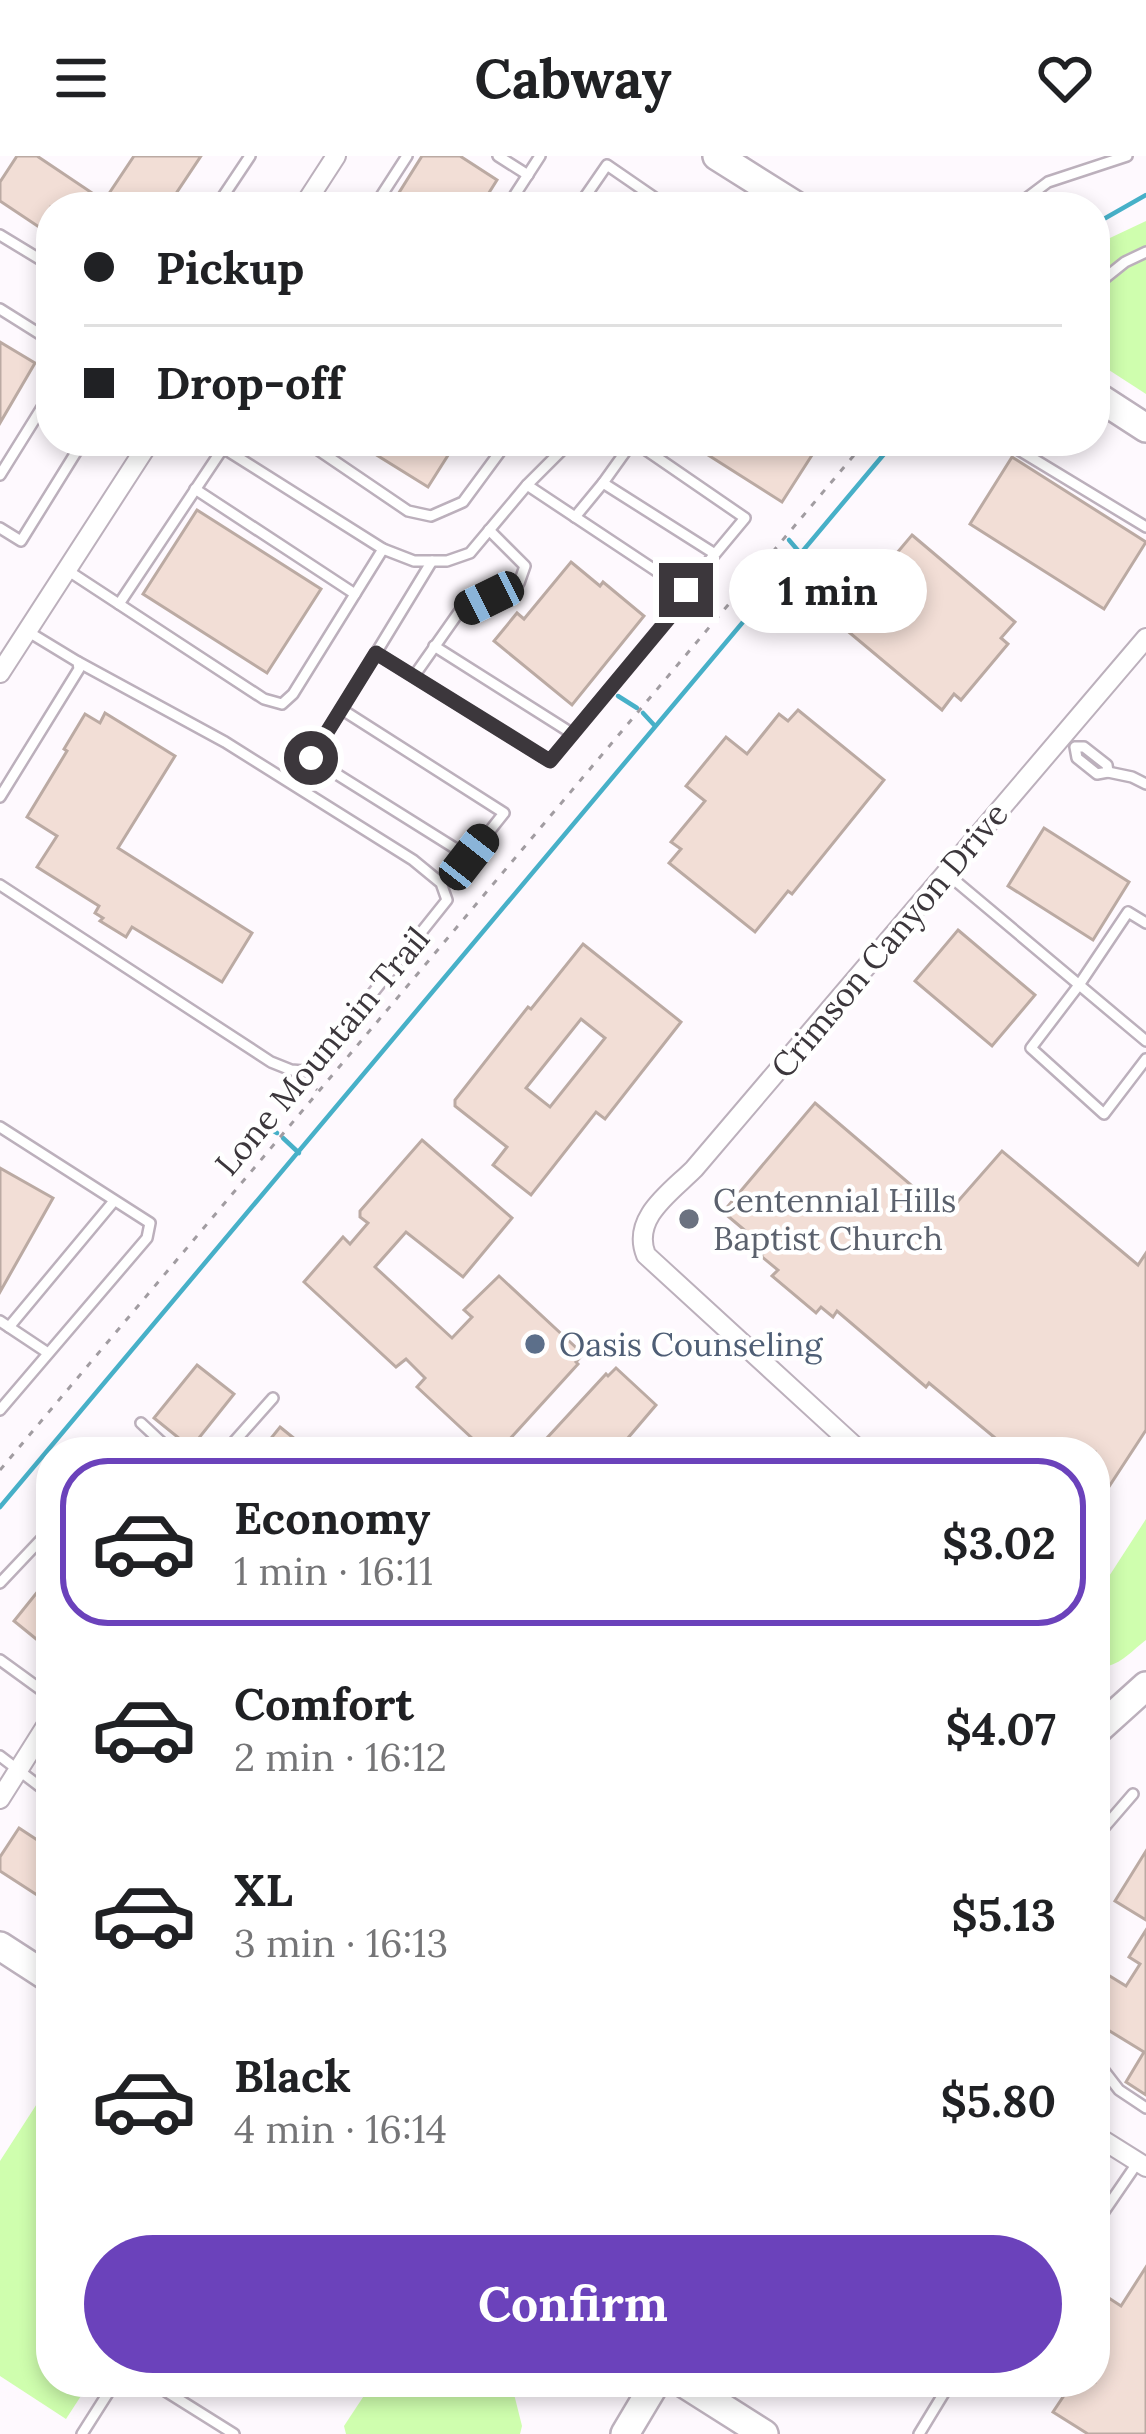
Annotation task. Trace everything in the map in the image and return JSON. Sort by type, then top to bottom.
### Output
[{"type":"main road","points":[[717,156],[767,192]]},
{"type":"main road","points":[[1110,405],[1146,428]]},
{"type":"main road","points":[[1110,1709],[1146,1686]]},
{"type":"main road","points":[[0,1946],[36,1969]]},
{"type":"main road","points":[[625,2434],[647,2397]]},
{"type":"main road","points":[[706,2397],[764,2434]]},
{"type":"street","points":[[313,192],[336,156]]},
{"type":"street","points":[[0,673],[140,456]]},
{"type":"street","name":"Crimson Canyon Drive","points":[[844,1437],[646,1255],[641,1236],[645,1221],[946,873],[1069,742],[1146,638]]},
{"type":"street","points":[[0,1798],[36,1742]]},
{"type":"street","points":[[1110,2145],[1142,2165]]},
{"type":"lane","points":[[227,192],[250,156]]},
{"type":"lane","points":[[384,192],[407,156]]},
{"type":"lane","points":[[498,156],[528,175]]},
{"type":"lane","points":[[517,192],[540,156]]},
{"type":"lane","points":[[1035,192],[1048,182],[1126,156]]},
{"type":"lane","points":[[588,192],[607,164],[647,192]]},
{"type":"lane","points":[[0,236],[36,257]]},
{"type":"lane","points":[[1110,274],[1146,251]]},
{"type":"lane","points":[[0,309],[36,332]]},
{"type":"lane","points":[[0,475],[36,417]]},
{"type":"lane","points":[[0,528],[21,541],[74,456]]},
{"type":"lane","points":[[119,604],[218,456]]},
{"type":"lane","points":[[236,456],[383,549],[414,561],[447,561],[470,554],[556,456]]},
{"type":"lane","points":[[326,456],[408,511],[431,516],[463,502],[497,456]]},
{"type":"lane","points":[[575,517],[622,456]]},
{"type":"lane","points":[[376,653],[550,761],[746,518],[655,456]]},
{"type":"lane","points":[[1029,456],[1146,527]]},
{"type":"lane","points":[[603,483],[715,554]]},
{"type":"lane","points":[[527,485],[686,590]]},
{"type":"lane","points":[[195,489],[355,594]]},
{"type":"lane","points":[[414,676],[459,612],[519,583],[525,566],[489,530]]},
{"type":"lane","points":[[67,570],[264,699],[281,704],[293,694],[383,549]]},
{"type":"lane","points":[[341,709],[504,813],[469,857],[311,758],[341,709],[376,653],[432,561]]},
{"type":"lane","points":[[0,885],[271,1062],[297,1072],[304,1071],[336,1039],[447,900],[441,883],[413,860],[225,742],[27,631]]},
{"type":"lane","points":[[434,646],[573,734]]},
{"type":"lane","points":[[0,796],[77,676],[77,662]]},
{"type":"lane","points":[[1069,742],[1077,758],[1097,774],[1108,772],[1146,784]]},
{"type":"lane","points":[[946,873],[1146,1041]]},
{"type":"lane","points":[[1146,923],[1128,912],[1031,1048],[1104,1114],[1146,1059]]},
{"type":"lane","points":[[0,1127],[150,1223],[147,1238],[0,1410]]},
{"type":"lane","points":[[48,1353],[4,1324],[115,1201]]},
{"type":"lane","points":[[238,1437],[273,1398]]},
{"type":"lane","points":[[141,1424],[155,1437]]},
{"type":"lane","points":[[0,1582],[36,1545]]},
{"type":"lane","points":[[0,1660],[36,1686]]},
{"type":"lane","points":[[0,1756],[36,1784]]},
{"type":"lane","points":[[1110,1821],[1133,1794]]},
{"type":"lane","points":[[1110,2078],[1146,2108]]},
{"type":"lane","points":[[1110,2204],[1142,2165]]},
{"type":"lane","points":[[82,2434],[105,2397]]},
{"type":"lane","points":[[175,2397],[234,2434]]},
{"type":"lane","points":[[919,2434],[942,2397]]},
{"type":"path","name":"Lone Mountain Trail","points":[[0,1470],[853,456]]},
{"type":"green space","points":[[1146,221],[1146,394],[1110,371],[1110,238]]},
{"type":"green space","points":[[1146,1519],[1146,1640],[1110,1665],[1110,1575]]},
{"type":"green space","points":[[36,2105],[36,2397],[80,2397],[66,2419],[0,2376],[0,2161]]},
{"type":"green space","points":[[363,2397],[515,2397],[522,2426],[520,2434],[346,2434],[344,2426]]},
{"type":"building","points":[[17,156],[37,156],[91,192],[36,192],[36,225],[0,201],[0,182]]},
{"type":"building","points":[[134,156],[201,156],[177,192],[110,192]]},
{"type":"building","points":[[422,156],[460,156],[497,180],[489,192],[399,192]]},
{"type":"building","points":[[0,342],[35,363],[0,423]]},
{"type":"building","points":[[378,456],[448,456],[428,487]]},
{"type":"building","points":[[710,456],[811,456],[782,502]]},
{"type":"building","points":[[1012,457],[1146,542],[1104,609],[970,524]]},
{"type":"building","points":[[197,510],[321,589],[267,673],[143,594]]},
{"type":"building","points":[[912,535],[1015,622],[1001,638],[1008,644],[961,700],[954,694],[942,710],[838,623]]},
{"type":"building","points":[[571,562],[644,616],[572,705],[494,641],[517,613],[524,619]]},
{"type":"building","points":[[798,710],[884,780],[792,894],[788,891],[755,932],[669,863],[681,849],[671,842],[705,801],[686,786],[726,737],[747,754],[779,714],[788,721]]},
{"type":"building","points":[[105,713],[175,756],[118,848],[252,933],[222,982],[132,927],[126,937],[100,921],[103,918],[95,913],[99,906],[37,867],[57,836],[27,817],[85,714],[100,723]]},
{"type":"building","points":[[1044,828],[1129,882],[1093,940],[1008,886]]},
{"type":"building","points":[[958,930],[1035,995],[992,1046],[915,981]]},
{"type":"building","points":[[583,944],[681,1022],[605,1119],[596,1112],[531,1195],[493,1165],[507,1147],[455,1106],[455,1100]],"holes":[[[581,1019],[605,1038],[550,1107],[526,1088]]]},
{"type":"building","points":[[815,1103],[946,1215],[1002,1151],[1138,1265],[1146,1253],[1146,1430],[1110,1485],[1110,1437],[994,1437],[837,1311],[833,1317],[821,1307],[816,1313],[772,1276],[778,1270],[761,1256],[767,1249],[723,1212]]},
{"type":"building","points":[[422,1140],[512,1218],[463,1277],[406,1232],[375,1267],[452,1338],[472,1317],[464,1310],[499,1276],[583,1354],[512,1437],[471,1437],[417,1387],[425,1378],[406,1359],[396,1367],[304,1282],[343,1237],[350,1244],[368,1223],[360,1211]]},
{"type":"building","points":[[0,1168],[53,1198],[0,1292]]},
{"type":"building","points":[[197,1365],[234,1394],[200,1437],[177,1437],[154,1418]]},
{"type":"building","points":[[616,1368],[656,1405],[629,1437],[548,1437],[606,1374]]},
{"type":"building","points":[[280,1427],[292,1437],[272,1437]]},
{"type":"building","points":[[36,1594],[36,1639],[14,1621]]},
{"type":"building","points":[[19,1828],[36,1839],[36,1894],[0,1871],[0,1857]]},
{"type":"building","points":[[1146,1851],[1146,1920],[1115,1901]]},
{"type":"building","points":[[1146,1930],[1146,2095],[1126,2082],[1144,2052],[1110,2031],[1110,1976],[1126,1986],[1140,1964],[1129,1957]]},
{"type":"building","points":[[1146,2267],[1146,2434],[1088,2434],[1053,2412],[1063,2397],[1110,2397],[1110,2299],[1121,2306]]},
{"type":"waterway","points":[[1110,215],[1146,195]]},
{"type":"waterway","points":[[59,1437],[882,456]]},
{"type":"waterway","points":[[789,540],[801,554]]},
{"type":"waterway","points":[[618,696],[637,708]]},
{"type":"waterway","points":[[643,713],[655,726]]},
{"type":"waterway","points":[[260,1123],[277,1133]]},
{"type":"waterway","points":[[283,1138],[299,1153]]},
{"type":"waterway","points":[[0,1507],[36,1464]]},
{"type":"place","name":"Centennial Hills Baptist Church","points":[[689,1219]]},
{"type":"place","name":"Oasis Counseling","points":[[535,1344]]},
{"type":"route","points":[[311,758],[376,653],[550,761],[674,612],[686,590]]}]
